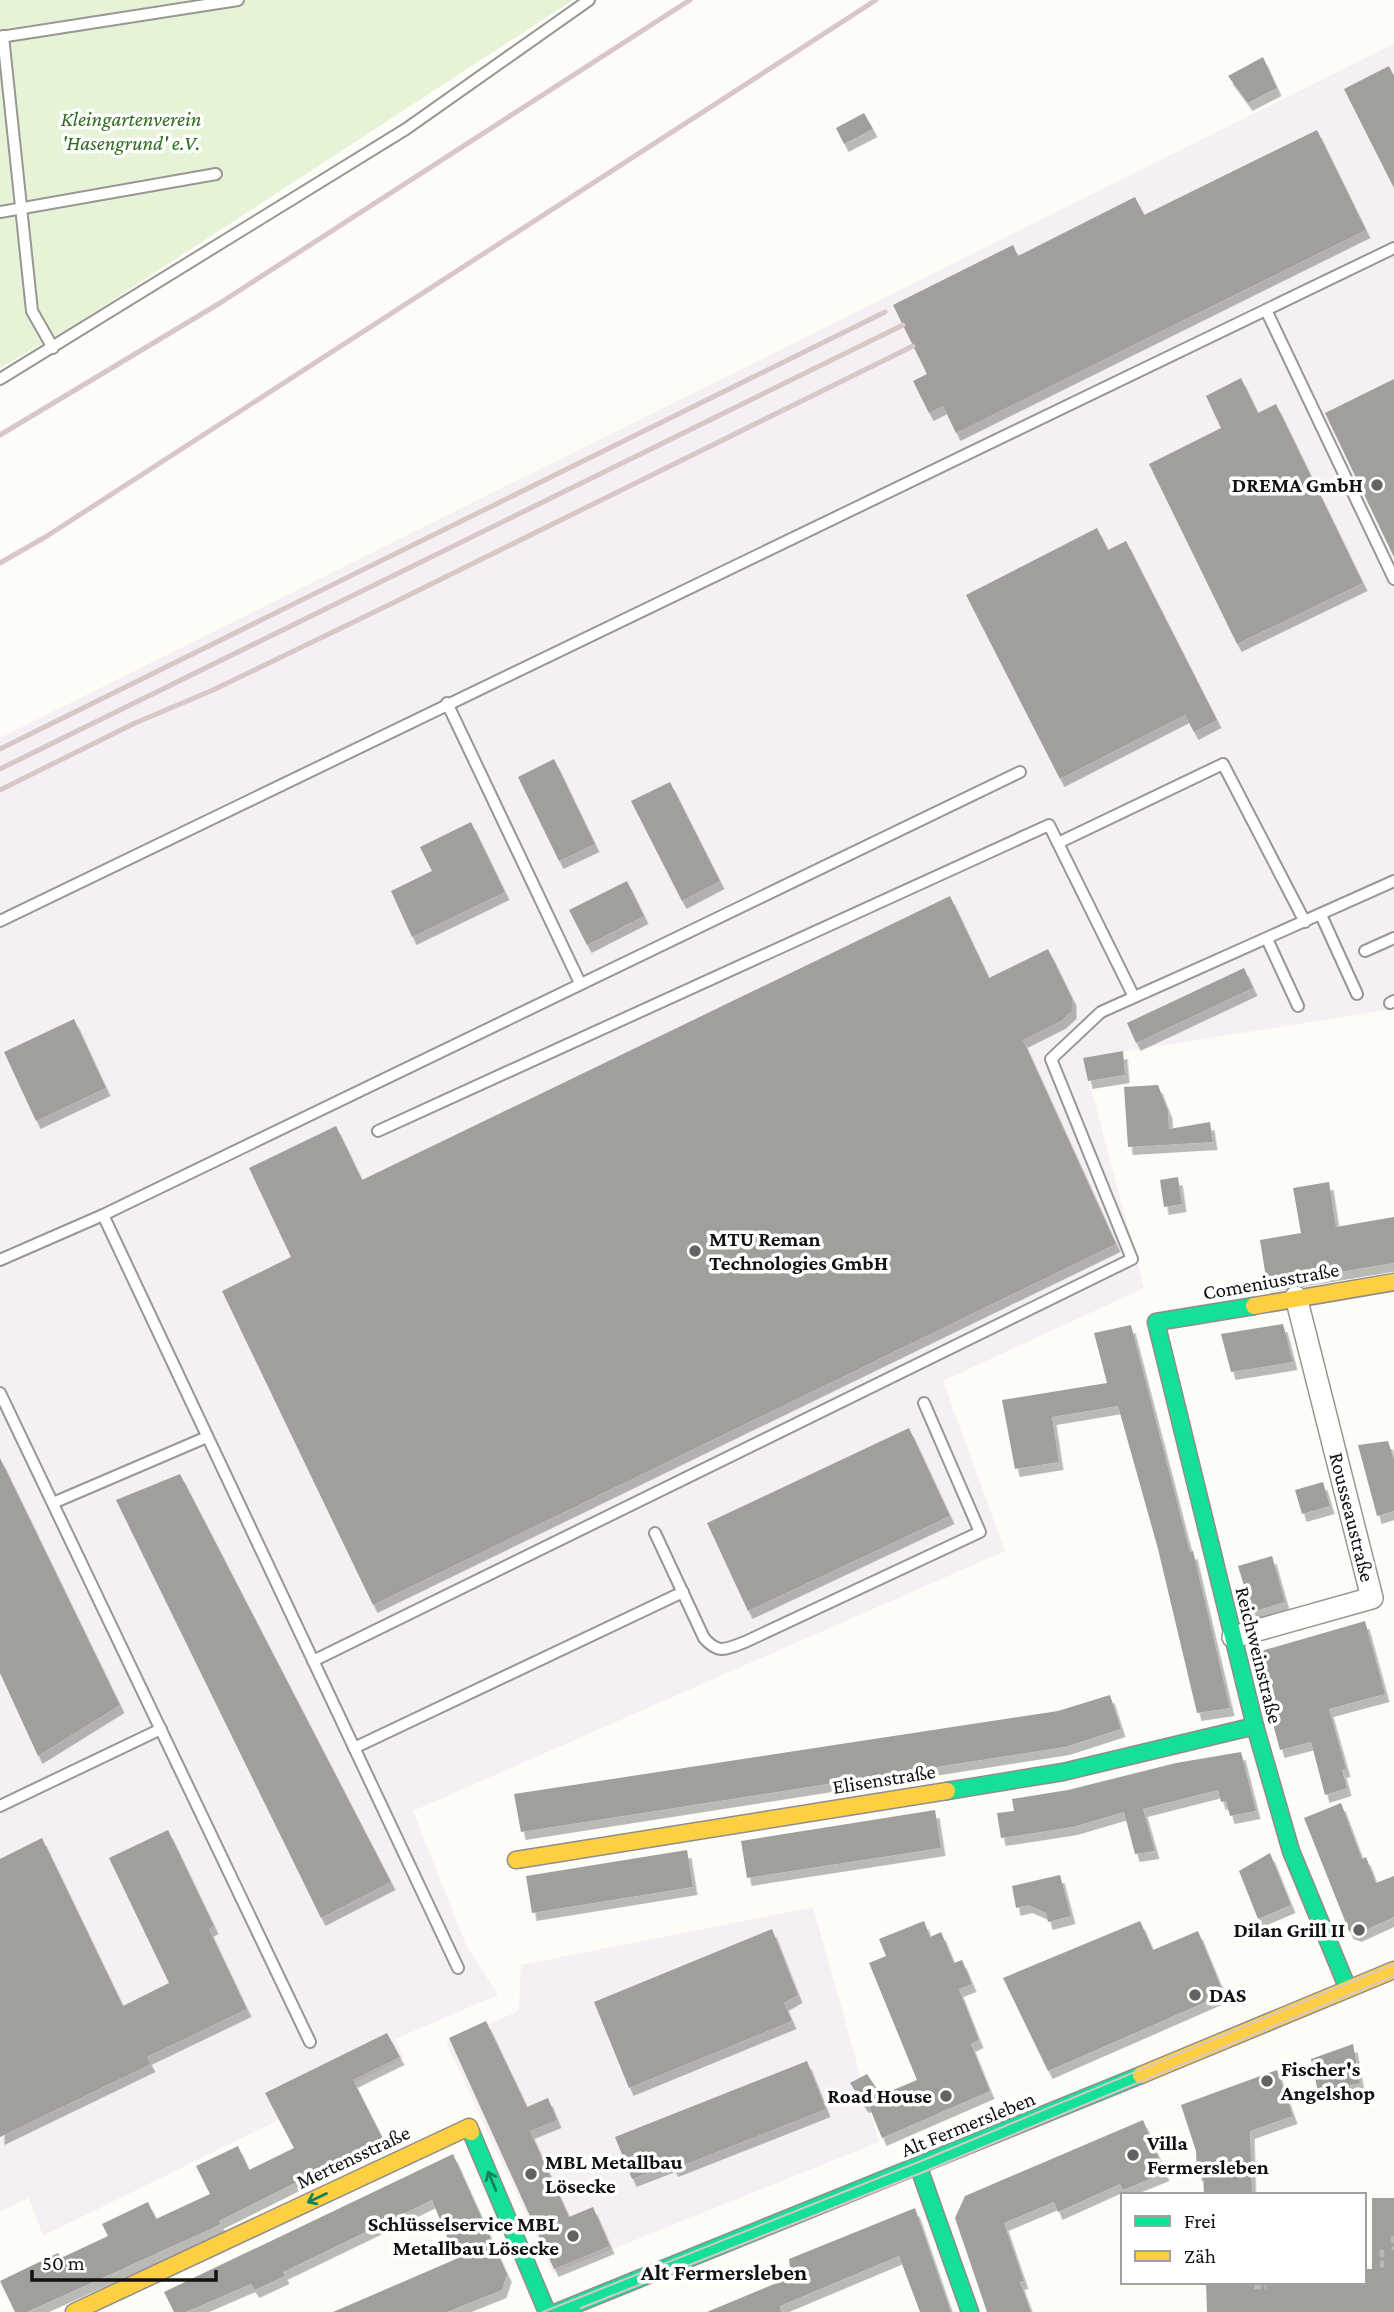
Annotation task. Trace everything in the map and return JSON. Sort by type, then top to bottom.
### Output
[{"type":"street","name":"Comeniusstraße","points":[[1156,1322],[1394,1282]]},
{"type":"street","name":"Rousseaustraße","points":[[1233,1637],[1372,1598],[1296,1297]]},
{"type":"street","name":"Reichweinstraße","points":[[1156,1322],[1255,1726],[1291,1851],[1348,1989]]},
{"type":"street","name":"Elisenstraße","points":[[516,1860],[1063,1772],[1255,1726]]},
{"type":"street","name":"Alt Fermersleben","points":[[557,2312],[919,2168],[1394,1970]]},
{"type":"street","name":"Mertensstraße","points":[[74,2312],[469,2126],[547,2312]]},
{"type":"street","points":[[919,2168],[970,2312]]},
{"type":"lane","points":[[53,348],[32,311],[2,37],[238,0]]},
{"type":"lane","points":[[0,379],[406,129],[589,0]]},
{"type":"lane","points":[[0,212],[216,174]]},
{"type":"lane","points":[[0,921],[1394,248]]},
{"type":"lane","points":[[1266,310],[1394,579]]},
{"type":"lane","points":[[447,703],[580,983]]},
{"type":"lane","points":[[1058,843],[1223,764],[1305,922]]},
{"type":"lane","points":[[0,1260],[103,1215],[1020,772]]},
{"type":"lane","points":[[378,1131],[1049,825],[1134,997]]},
{"type":"lane","points":[[313,1661],[1132,1259],[1051,1059],[1101,1012],[1394,881]]},
{"type":"lane","points":[[1321,915],[1357,994]]},
{"type":"lane","points":[[1365,951],[1394,938]]},
{"type":"lane","points":[[1267,939],[1298,1006]]},
{"type":"lane","points":[[103,1215],[458,1968]]},
{"type":"lane","points":[[0,1393],[310,2042]]},
{"type":"lane","points":[[655,1533],[704,1638],[713,1648],[722,1650],[745,1642],[979,1532],[924,1403]]},
{"type":"lane","points":[[53,1503],[208,1437]]},
{"type":"lane","points":[[354,1748],[683,1592]]},
{"type":"lane","points":[[0,1805],[160,1729]]},
{"type":"path","points":[[1393,2236],[1394,2250]]},
{"type":"path","points":[[1382,2250],[1382,2269]]},
{"type":"path","points":[[1254,2287],[1266,2287]]},
{"type":"shaded area","points":[[1394,44],[1394,1009],[1083,1058],[1144,1288],[943,1381],[1005,1551],[413,1811],[467,1947],[498,1995],[395,2039],[404,2058],[43,2236],[29,2198],[0,2212],[0,738]]},
{"type":"shaded area","points":[[813,1907],[879,2142],[553,2273],[446,2042],[519,2011],[521,1965]]},
{"type":"green space","name":"Kleingartenverein 'Hasengrund' e.V.","points":[[0,0],[573,0],[70,328],[0,368]]},
{"type":"building","points":[[1263,57],[1277,88],[1248,103],[1228,76]]},
{"type":"building","points":[[1389,66],[1394,76],[1394,188],[1344,89]]},
{"type":"building","points":[[864,113],[873,129],[844,144],[836,128]]},
{"type":"building","points":[[1317,130],[1366,230],[956,433],[943,406],[929,413],[913,381],[927,374],[893,305],[1013,245],[1018,256],[1135,197],[1144,215]]},
{"type":"building","points":[[1241,378],[1258,413],[1276,404],[1363,583],[1237,644],[1149,464],[1221,428],[1206,396]]},
{"type":"building","name":"DREMA GmbH","points":[[1394,379],[1394,557],[1325,413]]},
{"type":"building","points":[[1097,528],[1108,550],[1126,541],[1217,720],[1194,732],[1185,715],[1060,779],[966,595]]},
{"type":"building","points":[[554,759],[595,844],[559,861],[518,777]]},
{"type":"building","points":[[670,782],[720,881],[682,901],[631,801]]},
{"type":"building","points":[[471,822],[505,892],[412,937],[391,891],[432,871],[420,847]]},
{"type":"building","points":[[627,881],[644,916],[587,945],[569,910]]},
{"type":"building","name":"MTU Reman Technologies GmbH","points":[[950,896],[989,978],[1048,949],[1072,998],[1072,1011],[1061,1021],[1023,1040],[1116,1244],[373,1605],[222,1291],[291,1257],[249,1168],[336,1126],[362,1180]]},
{"type":"building","points":[[1244,968],[1253,988],[1136,1043],[1127,1023]]},
{"type":"building","points":[[74,1019],[106,1088],[36,1121],[4,1052]]},
{"type":"building","points":[[1123,1051],[1125,1075],[1088,1081],[1083,1058]]},
{"type":"building","points":[[1158,1085],[1168,1111],[1169,1129],[1210,1122],[1213,1142],[1128,1147],[1124,1087]]},
{"type":"building","points":[[1178,1177],[1182,1204],[1164,1207],[1160,1180]]},
{"type":"building","points":[[1329,1182],[1336,1227],[1394,1217],[1394,1263],[1267,1284],[1260,1240],[1301,1233],[1293,1188]]},
{"type":"building","points":[[1283,1324],[1293,1362],[1231,1372],[1221,1334]]},
{"type":"building","points":[[1131,1325],[1190,1552],[1193,1551],[1230,1708],[1197,1713],[1158,1549],[1118,1406],[1052,1417],[1059,1462],[1015,1469],[1002,1400],[1107,1383],[1094,1333]]},
{"type":"building","points":[[909,1428],[950,1516],[748,1611],[707,1523]]},
{"type":"building","points":[[1388,1441],[1394,1460],[1394,1511],[1377,1516],[1358,1445]]},
{"type":"building","points":[[0,1458],[120,1705],[38,1756],[0,1673]]},
{"type":"building","points":[[180,1474],[391,1882],[321,1918],[116,1500]]},
{"type":"building","points":[[1323,1482],[1330,1506],[1302,1514],[1295,1490]]},
{"type":"building","points":[[1272,1556],[1285,1602],[1252,1612],[1238,1566]]},
{"type":"building","points":[[1365,1621],[1385,1694],[1329,1709],[1346,1769],[1342,1770],[1347,1788],[1325,1795],[1311,1742],[1280,1750],[1265,1694],[1272,1692],[1261,1651]]},
{"type":"building","points":[[1110,1695],[1121,1729],[1065,1747],[521,1832],[514,1794],[1058,1711]]},
{"type":"building","points":[[1241,1752],[1256,1811],[1230,1816],[1226,1801],[1221,1802],[1218,1790],[1143,1809],[1155,1851],[1135,1854],[1124,1812],[1073,1827],[1001,1838],[997,1813],[1014,1811],[1012,1799],[1068,1790],[1176,1763]]},
{"type":"building","points":[[1341,1803],[1362,1859],[1366,1857],[1376,1883],[1394,1876],[1394,1917],[1357,1934],[1349,1931],[1304,1818]]},
{"type":"building","points":[[935,1810],[941,1848],[747,1878],[741,1841]]},
{"type":"building","points":[[168,1830],[214,1926],[209,1929],[247,2009],[147,2057],[151,2064],[0,2137],[0,1859],[42,1838],[123,2006],[169,1983],[109,1858]]},
{"type":"building","points":[[687,1850],[693,1887],[532,1913],[526,1876]]},
{"type":"building","points":[[1270,1853],[1291,1905],[1258,1919],[1239,1871]]},
{"type":"building","points":[[1060,1875],[1071,1916],[1048,1922],[1046,1913],[1028,1905],[1016,1908],[1012,1886]]},
{"type":"building","points":[[924,1921],[930,1937],[941,1932],[954,1963],[962,1960],[972,1984],[959,1989],[979,2040],[971,2044],[990,2091],[882,2138],[868,2104],[864,2105],[850,2083],[867,2074],[881,2095],[917,2080],[869,1963],[886,1956],[879,1939]]},
{"type":"building","points":[[1140,1921],[1153,1950],[1198,1931],[1224,1994],[1048,2071],[1003,1978]]},
{"type":"building","points":[[772,1929],[798,1995],[784,2003],[792,2021],[629,2088],[594,2002]]},
{"type":"building","points":[[486,2021],[527,2107],[548,2098],[557,2120],[530,2131],[569,2217],[593,2207],[610,2246],[554,2269],[449,2038]]},
{"type":"building","points":[[387,2033],[400,2057],[353,2080],[383,2139],[219,2221],[221,2224],[204,2232],[27,2312],[15,2312],[0,2281],[58,2253],[61,2258],[108,2236],[102,2224],[148,2202],[156,2219],[210,2194],[196,2166],[238,2146],[249,2170],[294,2148],[265,2093]]},
{"type":"building","points":[[1353,2044],[1360,2083],[1318,2092],[1311,2059]]},
{"type":"building","points":[[807,2061],[826,2109],[674,2169],[671,2164],[632,2179],[615,2137]]},
{"type":"building","points":[[1277,2070],[1293,2116],[1250,2131],[1252,2193],[1204,2193],[1203,2173],[1197,2173],[1196,2151],[1181,2105]]},
{"type":"building","points":[[1143,2120],[1165,2173],[1123,2190],[1120,2184],[1058,2212],[1054,2202],[1004,2223],[1024,2281],[1020,2282],[1031,2312],[987,2312],[955,2218],[965,2196]]},
{"type":"building","points":[[453,2154],[507,2274],[502,2290],[447,2312],[333,2312],[456,2259],[432,2200],[283,2272],[285,2276],[255,2290],[251,2284],[186,2312],[174,2312],[164,2292]]},
{"type":"building","points":[[1372,2198],[1394,2198],[1394,2312],[1207,2312],[1206,2284],[1366,2284],[1366,2269],[1372,2269]]},
{"type":"building","points":[[915,2208],[951,2312],[920,2312],[899,2256],[780,2306],[781,2312],[707,2312],[791,2277],[789,2259]]},
{"type":"tram line","points":[[543,2312],[926,2159],[1394,1964]]},
{"type":"tram line","points":[[581,2308],[921,2173],[1394,1976]]},
{"type":"railway","points":[[0,435],[220,303],[690,0]]},
{"type":"railway","points":[[0,563],[47,536],[876,0]]},
{"type":"railway","points":[[0,749],[885,312]]},
{"type":"railway","points":[[0,769],[903,325]]},
{"type":"railway","points":[[0,790],[133,724],[213,690],[399,600],[913,346]]},
{"type":"traffic: fast","points":[[1254,1306],[1156,1322],[1255,1726],[1291,1851],[1348,1989]]},
{"type":"traffic: fast","points":[[947,1791],[1063,1772],[1255,1726]]},
{"type":"traffic: fast","points":[[557,2312],[1141,2075]]},
{"type":"traffic: fast","points":[[471,2132],[547,2312]]},
{"type":"traffic: fast","points":[[919,2168],[970,2312]]},
{"type":"traffic: slow","points":[[1254,1306],[1394,1282]]},
{"type":"traffic: slow","points":[[516,1860],[947,1791]]},
{"type":"traffic: slow","points":[[1141,2075],[1394,1970]]},
{"type":"traffic: slow","points":[[74,2312],[469,2127],[471,2132]]},
{"type":"place","name":"DREMA GmbH","points":[[1377,485]]},
{"type":"place","name":"MTU Reman Technologies GmbH","points":[[695,1251]]},
{"type":"place","name":"Dilan Grill II","points":[[1359,1930]]},
{"type":"place","name":"DAS","points":[[1195,1995]]},
{"type":"place","name":"Fischer's Angelshop","points":[[1267,2081]]},
{"type":"place","name":"Road House","points":[[946,2096]]},
{"type":"place","name":"Villa Fermersleben","points":[[1133,2155]]},
{"type":"place","name":"MBL Metallbau Lösecke","points":[[531,2174]]},
{"type":"place","name":"Schlüsselservice MBL Metallbau Lösecke","points":[[573,2236]]},
{"type":"district","name":"Alt Fermersleben","points":[[724,2272]]}]
